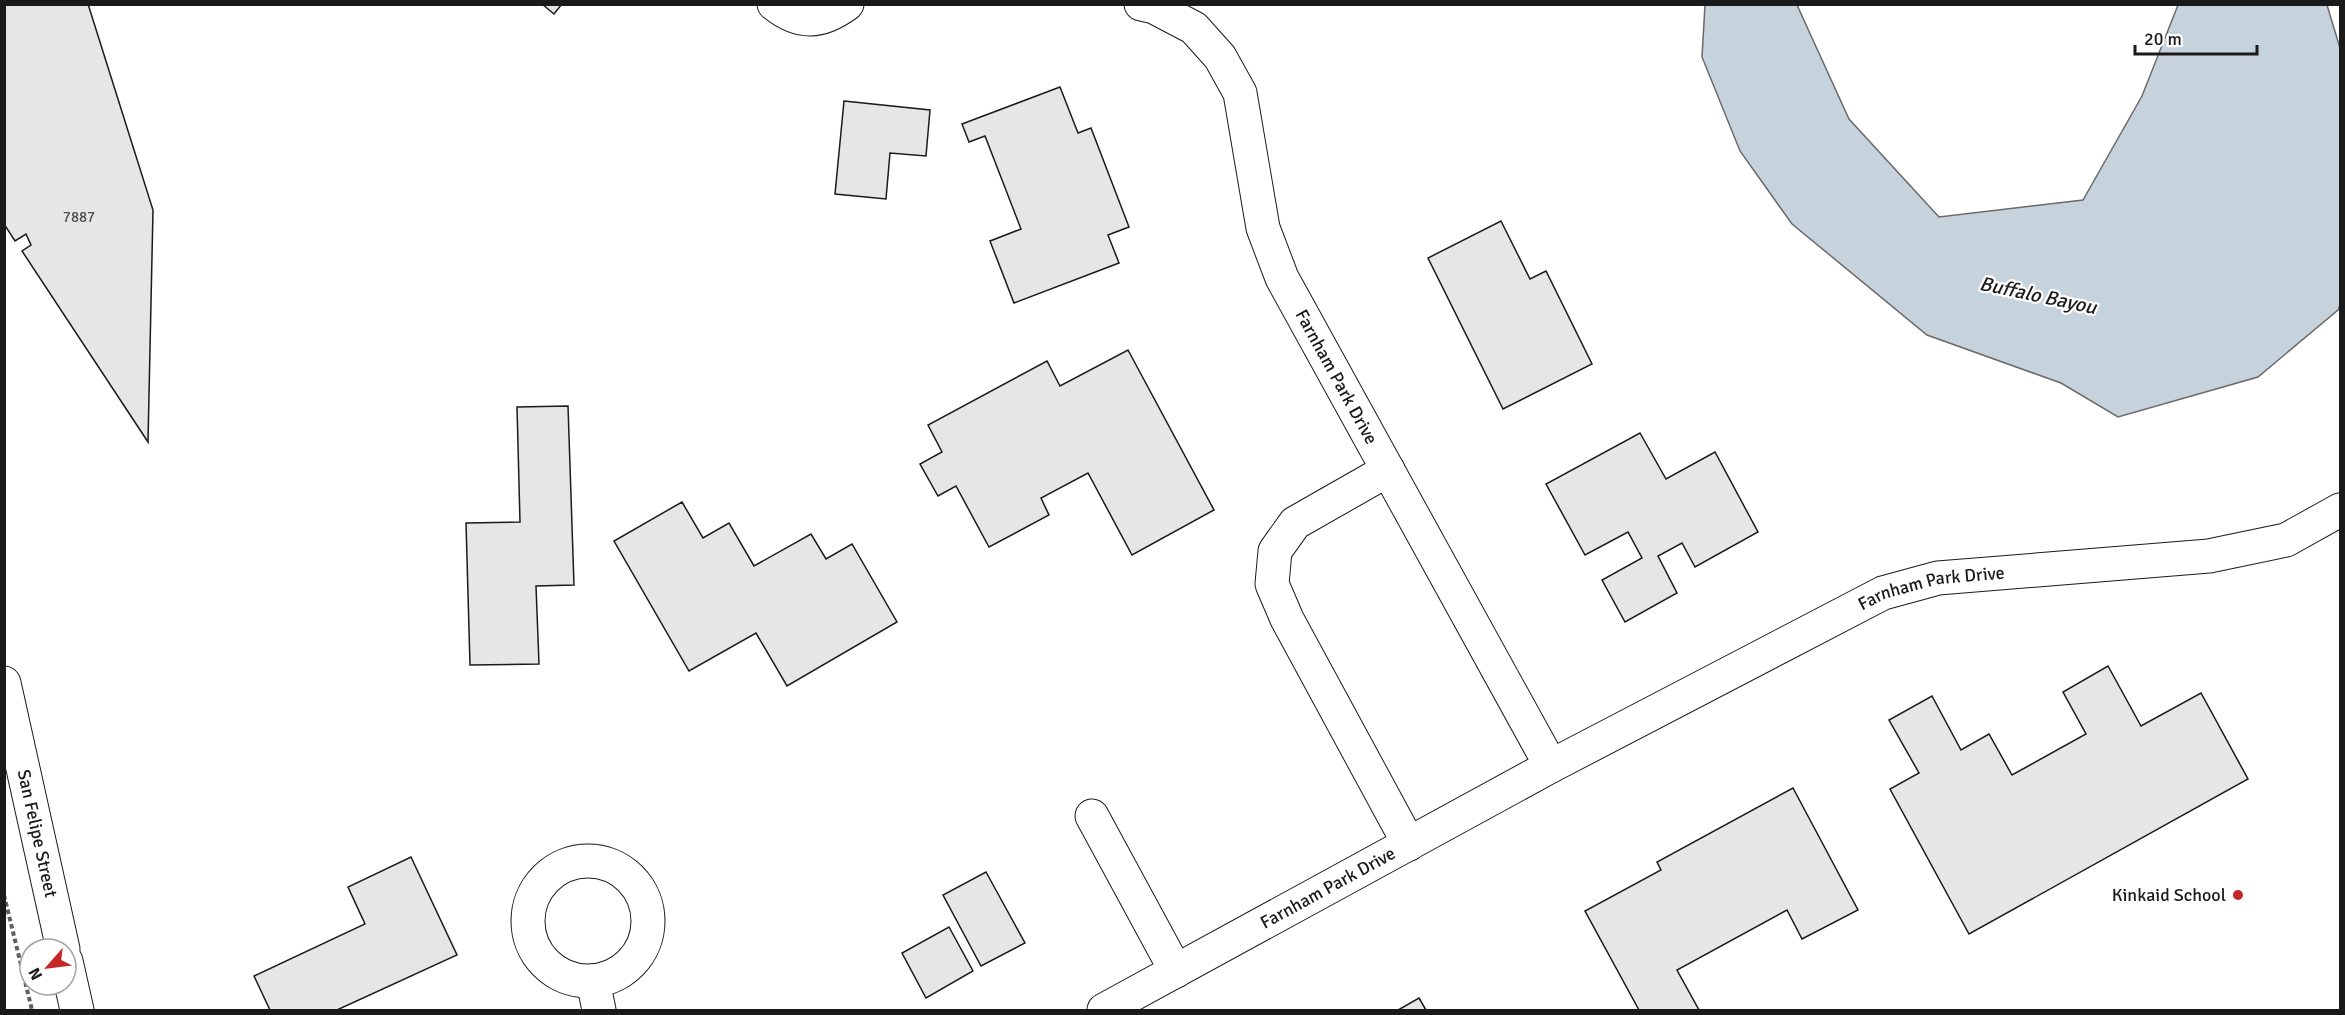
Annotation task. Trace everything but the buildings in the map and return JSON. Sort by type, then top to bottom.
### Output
[{"type":"street","points":[[774,4],[784,12],[800,19],[817,20],[833,14],[847,4]]},
{"type":"street","name":"Farnham Park Drive","points":[[1141,4],[1154,7],[1194,28],[1220,57],[1240,93],[1263,228],[1282,278],[1551,766]]},
{"type":"street","points":[[1388,470],[1295,523],[1275,551],[1272,584],[1287,619],[1408,844]]},
{"type":"street","name":"Farnham Park Drive","points":[[1104,1011],[1551,766],[1883,592],[1938,578],[2209,556],[2286,540],[2340,510]]},
{"type":"street","name":"San Felipe Street","points":[[4,683],[60,937]]},
{"type":"street","points":[[1092,816],[1176,971]]},
{"type":"path","points":[[4,895],[32,1011]]},
{"type":"water","name":"Buffalo Bayou","points":[[1705,5],[1797,5],[1849,119],[1939,217],[2083,200],[2142,96],[2178,5],[2327,5],[2340,48],[2340,305],[2338,310],[2258,377],[2118,417],[2061,383],[1927,335],[1792,224],[1740,151],[1702,57]]},
{"type":"place","name":"Kinkaid School","points":[[2238,895]]}]
